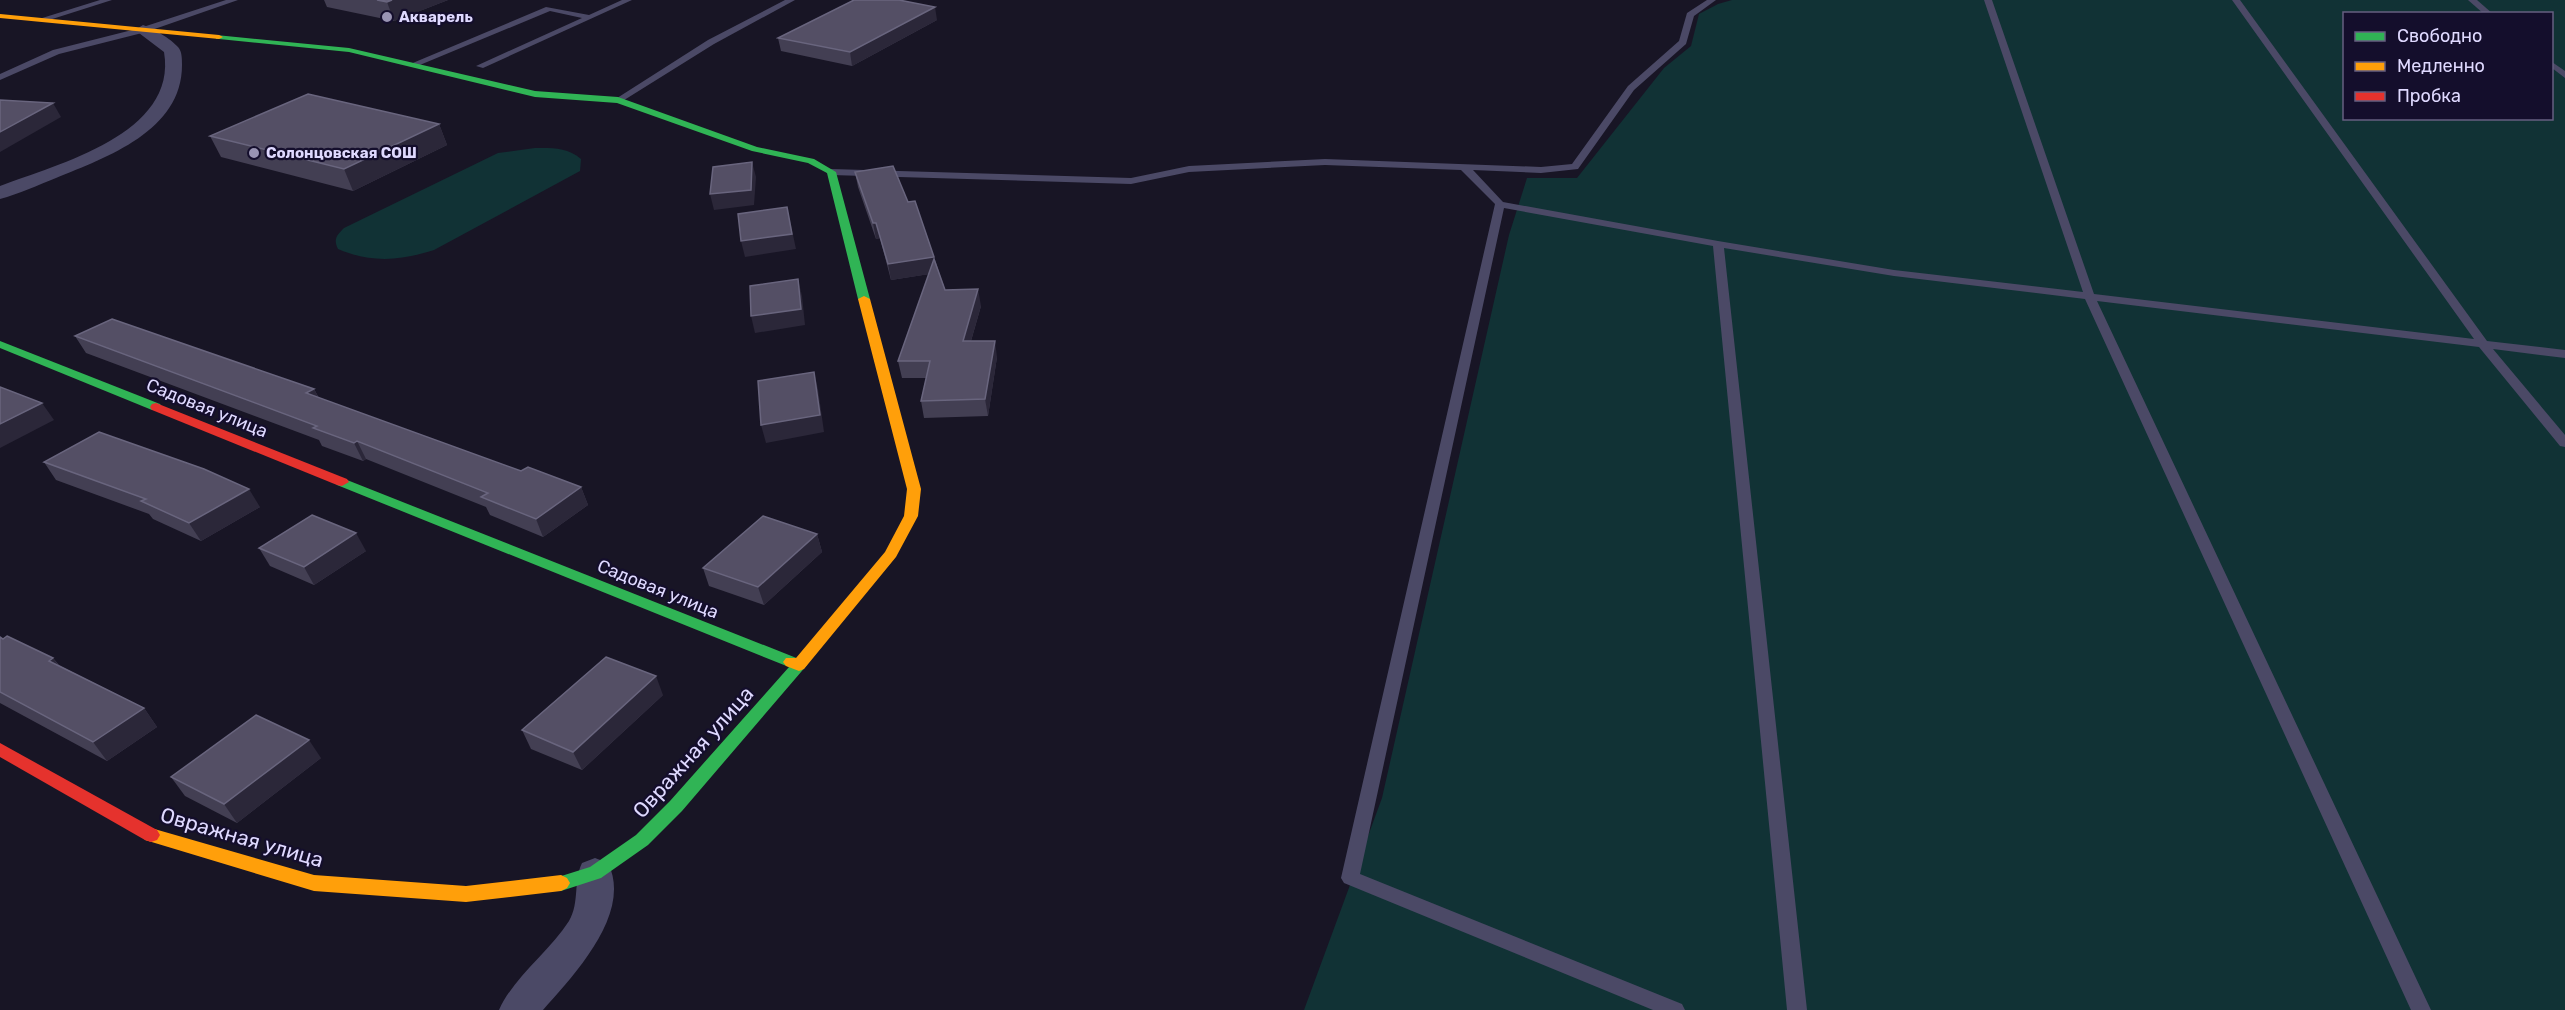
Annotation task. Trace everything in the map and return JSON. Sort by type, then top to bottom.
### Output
[{"type":"street","points":[[0,16],[349,50],[535,94],[618,100],[755,149],[812,161],[831,172],[914,489],[911,516],[891,554],[799,665]]},
{"type":"street","points":[[0,193],[119,142],[152,119],[166,97],[175,63],[172,50],[143,30]]},
{"type":"street","name":"Садовая улица","points":[[0,344],[799,665]]},
{"type":"street","name":"Овражная улица","points":[[0,749],[152,835],[314,883],[466,894],[558,884],[595,873],[642,840],[676,806],[799,665]]},
{"type":"street","points":[[518,1010],[578,938],[589,919],[594,910],[599,888],[595,873]]},
{"type":"lane","points":[[42,19],[108,0]]},
{"type":"lane","points":[[0,77],[56,52],[143,30],[234,0]]},
{"type":"lane","points":[[480,66],[628,0]]},
{"type":"lane","points":[[618,100],[711,42],[790,0]]},
{"type":"lane","points":[[831,172],[1066,181],[1131,181],[1189,169],[1325,162],[1541,170],[1575,167],[1631,88],[1683,42],[1690,15],[1712,0]]},
{"type":"lane","points":[[1988,0],[2090,298],[2421,1010]]},
{"type":"lane","points":[[2236,0],[2482,343],[2565,443]]},
{"type":"lane","points":[[2472,0],[2487,12]]},
{"type":"lane","points":[[412,65],[549,9],[589,17]]},
{"type":"lane","points":[[2553,65],[2565,75]]},
{"type":"lane","points":[[1464,166],[1500,204],[1718,244],[1894,273],[2565,354]]},
{"type":"lane","points":[[1500,204],[1350,878],[1675,1010]]},
{"type":"lane","points":[[1718,244],[1797,1010]]},
{"type":"green space","points":[[1732,0],[2565,0],[2565,1010],[1304,1010],[1382,798],[1509,235],[1527,178],[1577,178],[1664,68],[1691,46],[1699,14]]},
{"type":"green space","points":[[535,148],[559,149],[576,155],[581,159],[580,171],[434,250],[386,259],[362,257],[338,249],[336,237],[344,228],[498,153]]},
{"type":"building","points":[[854,0],[899,0],[935,7],[850,52],[778,38]]},
{"type":"building","points":[[308,94],[439,124],[344,169],[210,136]]},
{"type":"building","points":[[0,100],[53,103],[0,132]]},
{"type":"building","points":[[752,162],[751,190],[710,194],[713,167]]},
{"type":"building","points":[[893,166],[908,202],[915,201],[934,257],[888,264],[876,223],[873,223],[855,172]]},
{"type":"building","points":[[787,207],[792,234],[741,241],[738,214]]},
{"type":"building","points":[[934,259],[945,290],[978,289],[963,341],[995,341],[985,399],[921,401],[930,361],[898,361]]},
{"type":"building","points":[[798,279],[801,309],[751,316],[750,286]]},
{"type":"building","points":[[112,319],[314,389],[306,393],[521,471],[528,467],[581,487],[536,519],[481,497],[488,493],[357,441],[354,443],[313,428],[317,426],[75,336]]},
{"type":"building","points":[[814,372],[820,415],[761,425],[758,381]]},
{"type":"building","points":[[0,387],[42,403],[0,424]]},
{"type":"building","points":[[99,432],[204,469],[249,489],[189,523],[141,501],[146,499],[44,462]]},
{"type":"building","points":[[312,515],[356,533],[304,567],[259,548]]},
{"type":"building","points":[[763,516],[817,534],[758,587],[703,568]]},
{"type":"building","points":[[7,636],[53,658],[49,661],[144,708],[93,742],[0,692],[0,637],[3,639]]},
{"type":"building","points":[[606,657],[656,676],[573,752],[522,730]]},
{"type":"building","points":[[256,715],[309,740],[224,804],[171,777]]},
{"type":"traffic: fast","points":[[219,37],[349,50],[535,94],[618,100],[755,149],[811,161],[831,172],[864,299]]},
{"type":"traffic: fast","points":[[0,344],[156,407]]},
{"type":"traffic: fast","points":[[342,482],[791,662]]},
{"type":"traffic: fast","points":[[561,883],[595,873],[642,840],[676,806],[799,665]]},
{"type":"traffic: slow","points":[[0,16],[219,37]]},
{"type":"traffic: slow","points":[[791,662],[799,665],[891,554],[911,516],[914,489],[864,299]]},
{"type":"traffic: slow","points":[[151,835],[314,883],[466,894],[561,883]]},
{"type":"traffic: jam","points":[[156,407],[342,482]]},
{"type":"traffic: jam","points":[[0,749],[151,835]]},
{"type":"place","name":"Акварель","points":[[387,17]]},
{"type":"place","name":"Солонцовская СОШ","points":[[254,153]]}]
